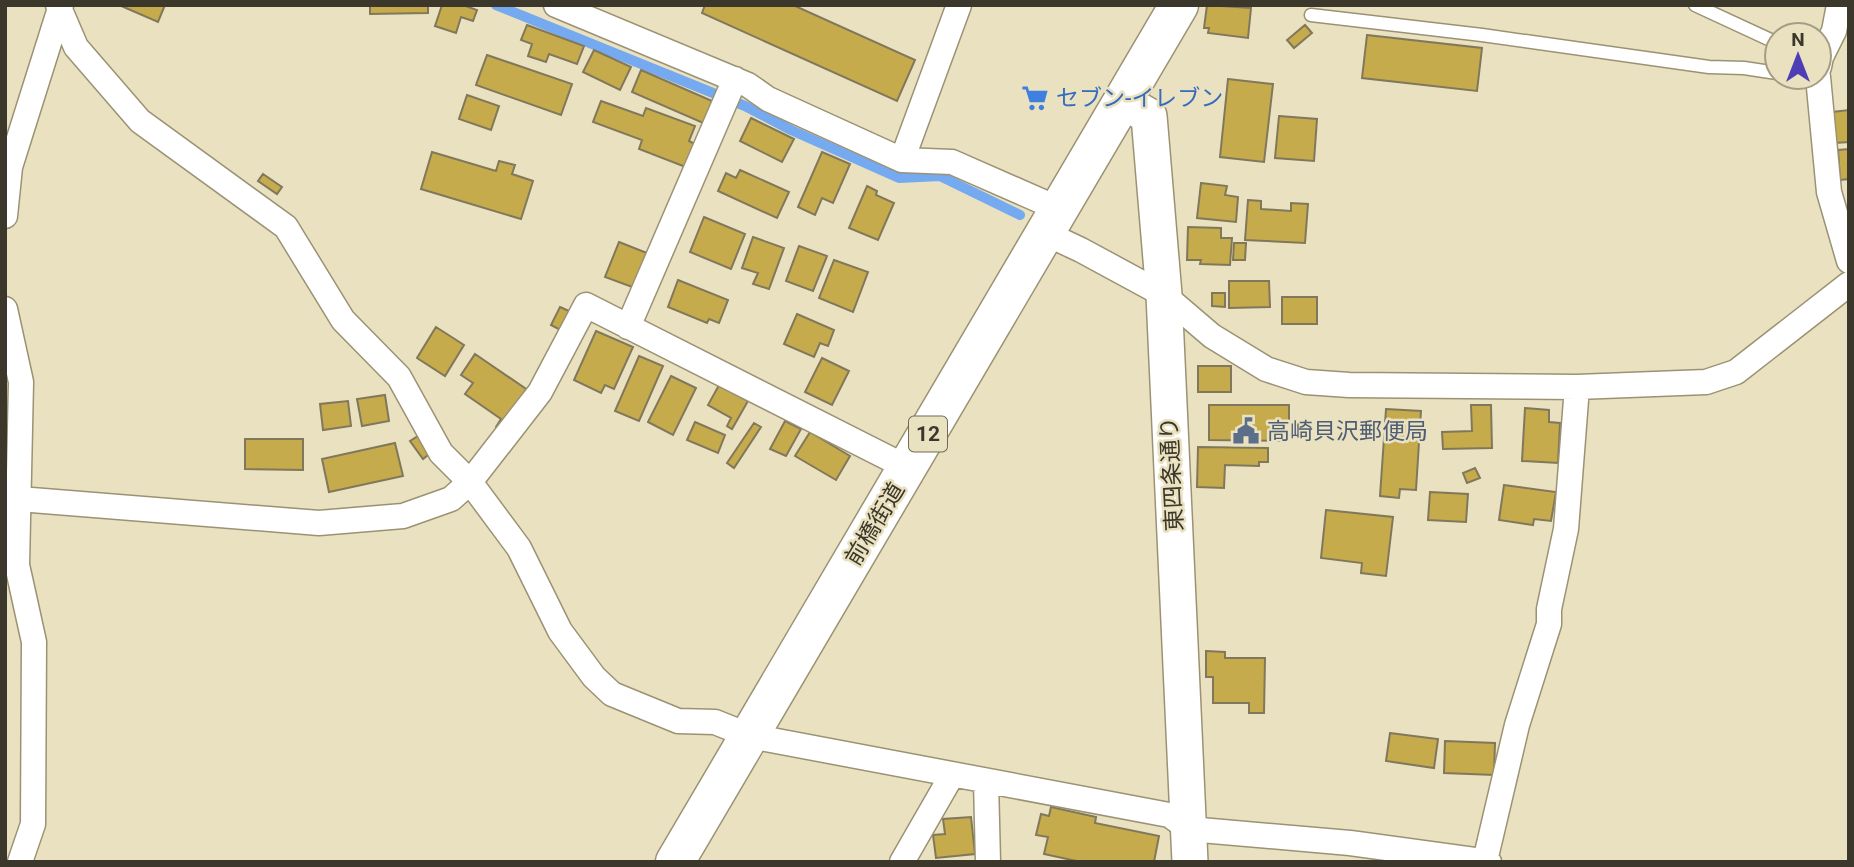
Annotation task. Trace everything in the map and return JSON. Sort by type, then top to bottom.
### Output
[{"type":"main road","name":"前橋街道","points":[[675,862],[1179,5]]},
{"type":"street","points":[[556,5],[735,79],[768,99],[902,160],[952,162],[1052,221],[1082,250],[1164,295],[1212,336],[1266,369],[1306,382],[1349,385],[1577,387],[1706,382],[1736,372],[1849,284]]},
{"type":"street","points":[[902,160],[959,5]]},
{"type":"street","points":[[1833,33],[1839,5]]},
{"type":"street","points":[[5,216],[10,167],[60,6]]},
{"type":"street","points":[[60,6],[76,47],[140,121],[286,227],[343,320],[399,377],[441,453],[470,482],[519,548],[560,631],[594,677],[612,694],[678,721],[715,722],[750,736],[1168,816],[1190,845],[1350,843],[1487,861],[1517,725],[1549,624],[1549,609],[1566,529],[1577,387]]},
{"type":"street","points":[[628,327],[735,79]]},
{"type":"street","points":[[1821,91],[1829,192],[1849,261]]},
{"type":"street","name":"東四条通り","points":[[1124,102],[1149,116],[1164,295],[1190,845]]},
{"type":"street","points":[[19,499],[320,523],[403,516],[451,499],[470,482],[540,392],[586,304],[908,468]]},
{"type":"street","points":[[5,309],[21,382],[18,565],[34,642],[33,824],[20,862]]},
{"type":"street","points":[[902,862],[952,775]]},
{"type":"street","points":[[986,781],[989,862]]},
{"type":"lane","points":[[1695,5],[1763,37]]},
{"type":"lane","points":[[1311,15],[1482,35],[1709,67],[1763,71]]},
{"type":"building","points":[[119,5],[165,5],[158,22]]},
{"type":"building","points":[[370,5],[428,5],[428,13],[370,14]]},
{"type":"building","points":[[442,5],[463,5],[477,10],[473,21],[461,17],[456,33],[435,26]]},
{"type":"building","points":[[705,5],[793,5],[915,60],[897,101],[702,13]]},
{"type":"building","points":[[1207,5],[1251,8],[1248,38],[1208,33],[1209,28],[1204,28]]},
{"type":"building","points":[[527,25],[584,46],[577,64],[549,54],[546,62],[528,56],[532,44],[521,40]]},
{"type":"building","points":[[1305,25],[1312,33],[1294,48],[1287,40]]},
{"type":"building","points":[[1367,35],[1482,48],[1477,91],[1362,78]]},
{"type":"building","points":[[594,50],[631,67],[620,90],[583,72]]},
{"type":"building","points":[[487,55],[572,84],[561,115],[476,85]]},
{"type":"building","points":[[641,70],[719,104],[710,126],[632,92]]},
{"type":"building","points":[[1228,79],[1273,84],[1264,162],[1220,157]]},
{"type":"building","points":[[467,95],[499,106],[491,130],[459,119]]},
{"type":"building","points":[[601,101],[643,116],[646,108],[695,126],[689,141],[697,145],[688,168],[639,149],[642,140],[593,122]]},
{"type":"building","points":[[1849,110],[1849,142],[1835,143],[1832,112]]},
{"type":"building","points":[[1279,116],[1317,119],[1314,161],[1275,158]]},
{"type":"building","points":[[751,118],[794,139],[782,162],[740,141]]},
{"type":"building","points":[[1849,149],[1849,179],[1840,180],[1838,150]]},
{"type":"building","points":[[432,152],[496,171],[499,161],[515,165],[512,174],[533,181],[521,219],[421,189]]},
{"type":"building","points":[[822,152],[850,164],[833,203],[822,198],[815,215],[798,207]]},
{"type":"building","points":[[740,170],[789,192],[777,218],[718,191],[726,173],[736,178]]},
{"type":"building","points":[[263,174],[282,187],[277,194],[258,181]]},
{"type":"building","points":[[1201,183],[1227,186],[1225,195],[1238,197],[1236,222],[1197,218]]},
{"type":"building","points":[[867,186],[877,191],[876,195],[894,203],[878,240],[849,228]]},
{"type":"building","points":[[1248,200],[1261,201],[1261,209],[1291,211],[1291,203],[1308,204],[1305,243],[1245,240]]},
{"type":"building","points":[[704,217],[745,234],[731,269],[690,252]]},
{"type":"building","points":[[1188,227],[1221,228],[1221,238],[1232,238],[1230,265],[1200,264],[1201,260],[1187,260]]},
{"type":"building","points":[[753,237],[784,248],[769,289],[753,284],[758,273],[742,268]]},
{"type":"building","points":[[619,242],[657,257],[643,291],[605,277]]},
{"type":"building","points":[[1234,243],[1246,243],[1245,260],[1233,260]]},
{"type":"building","points":[[799,246],[827,256],[813,291],[786,281]]},
{"type":"building","points":[[834,260],[868,272],[853,312],[819,298]]},
{"type":"building","points":[[678,280],[728,300],[719,323],[709,319],[707,323],[668,307]]},
{"type":"building","points":[[1229,281],[1269,281],[1270,307],[1229,308]]},
{"type":"building","points":[[1212,293],[1225,293],[1225,307],[1212,306]]},
{"type":"building","points":[[1282,297],[1317,297],[1317,324],[1282,324]]},
{"type":"building","points":[[560,307],[578,315],[568,334],[551,325]]},
{"type":"building","points":[[797,314],[834,330],[828,346],[820,343],[814,357],[784,344]]},
{"type":"building","points":[[436,327],[464,345],[445,376],[417,358]]},
{"type":"building","points":[[596,331],[633,347],[614,389],[605,385],[601,393],[574,380]]},
{"type":"building","points":[[475,354],[535,395],[508,435],[496,427],[501,419],[465,394],[473,383],[461,375]]},
{"type":"building","points":[[639,356],[663,366],[639,421],[615,411]]},
{"type":"building","points":[[822,358],[849,371],[832,405],[805,392]]},
{"type":"building","points":[[1198,366],[1231,366],[1231,392],[1198,392]]},
{"type":"building","points":[[671,376],[696,388],[673,435],[648,422]]},
{"type":"building","points":[[719,385],[748,401],[732,429],[727,426],[731,418],[708,405]]},
{"type":"building","points":[[385,395],[389,421],[362,426],[357,399]]},
{"type":"building","points":[[348,401],[351,426],[323,430],[320,404]]},
{"type":"building","name":"高崎貝沢郵便局","points":[[1209,405],[1289,405],[1289,421],[1284,421],[1283,441],[1209,440]]},
{"type":"building","points":[[1471,405],[1491,405],[1492,448],[1443,449],[1442,432],[1472,431]]},
{"type":"building","points":[[1525,408],[1549,410],[1549,422],[1560,423],[1558,463],[1522,461]]},
{"type":"building","points":[[1386,409],[1421,411],[1416,490],[1400,489],[1399,498],[1380,496]]},
{"type":"building","points":[[785,421],[801,429],[786,456],[770,449]]},
{"type":"building","points":[[695,422],[725,435],[718,453],[687,440]]},
{"type":"building","points":[[754,423],[761,427],[734,468],[727,463]]},
{"type":"building","points":[[810,432],[850,456],[836,480],[795,456]]},
{"type":"building","points":[[421,434],[433,451],[423,459],[410,441]]},
{"type":"building","points":[[245,439],[303,439],[303,470],[245,469]]},
{"type":"building","points":[[395,443],[403,476],[329,492],[322,459]]},
{"type":"building","points":[[1198,447],[1268,448],[1268,462],[1259,462],[1259,466],[1225,465],[1224,488],[1197,487]]},
{"type":"building","points":[[1475,468],[1480,478],[1467,483],[1463,473]]},
{"type":"building","points":[[1504,485],[1556,492],[1551,521],[1534,519],[1533,525],[1499,520]]},
{"type":"building","points":[[1430,492],[1468,494],[1466,522],[1428,520]]},
{"type":"building","points":[[1326,510],[1393,517],[1386,576],[1361,573],[1362,563],[1321,558]]},
{"type":"building","points":[[1206,651],[1225,652],[1225,658],[1265,658],[1264,713],[1249,713],[1249,703],[1213,703],[1213,677],[1206,677]]},
{"type":"building","points":[[1390,733],[1438,739],[1434,768],[1386,761]]},
{"type":"building","points":[[1445,741],[1495,743],[1494,775],[1444,773]]},
{"type":"building","points":[[1051,807],[1096,817],[1095,823],[1159,836],[1154,862],[1081,862],[1044,854],[1048,837],[1036,835],[1041,814],[1049,816]]},
{"type":"building","points":[[971,817],[975,854],[936,858],[933,835],[945,834],[943,819]]},
{"type":"waterway","points":[[496,5],[745,106],[791,130],[899,178],[940,176],[1020,215]]},
{"type":"place","name":"セブン-イレブン","points":[[1035,98]]},
{"type":"place","name":"高崎貝沢郵便局","points":[[1246,431]]}]
